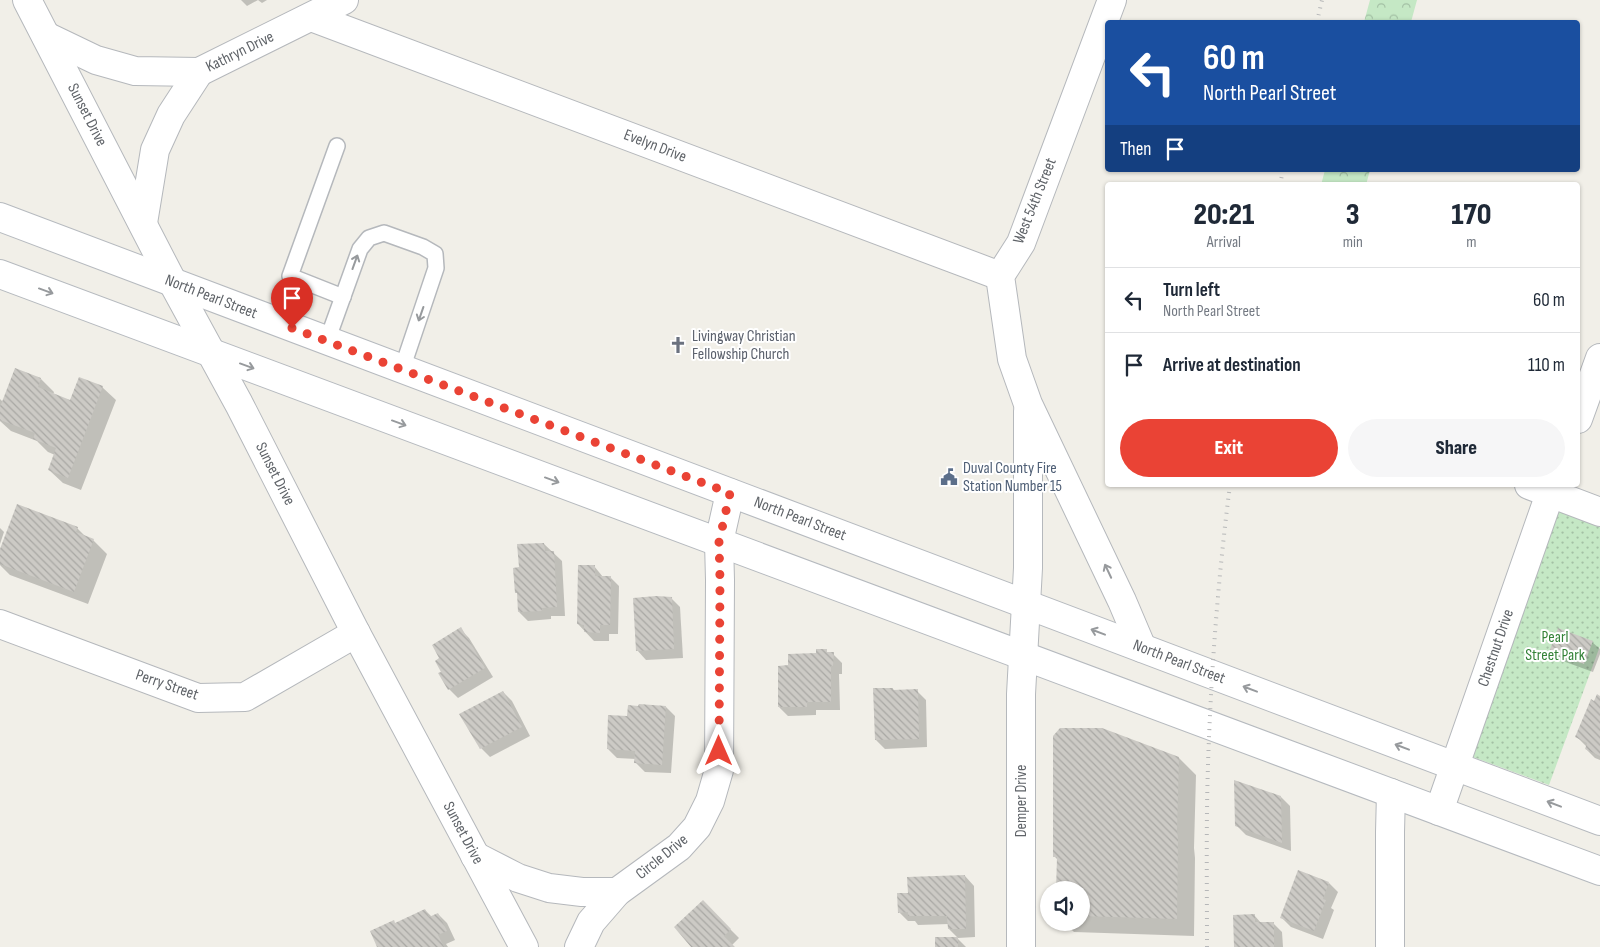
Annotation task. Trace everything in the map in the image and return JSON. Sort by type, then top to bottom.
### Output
[{"type":"street","name":"Sunset Drive","points":[[27,0],[356,633],[524,947]]},
{"type":"street","name":"Kathryn Drive","points":[[46,36],[96,60],[135,71],[199,72],[344,0]]},
{"type":"street","name":"West 54th Street","points":[[1000,276],[1020,243],[1112,0]]},
{"type":"street","name":"Evelyn Drive","points":[[311,17],[1000,276]]},
{"type":"street","points":[[143,223],[155,150],[171,115],[199,72]]},
{"type":"street","name":"North Pearl Street","points":[[0,217],[1600,821]]},
{"type":"street","points":[[0,274],[1600,871]]},
{"type":"street","points":[[1000,276],[1012,359],[1028,404],[1122,601],[1142,648]]},
{"type":"street","points":[[1580,413],[1600,358]]},
{"type":"street","points":[[1023,656],[1027,605],[1028,404]]},
{"type":"street","points":[[1544,488],[1600,512]]},
{"type":"street","name":"Chestnut Drive","points":[[1439,811],[1544,488]]},
{"type":"street","name":"Circle Drive","points":[[579,947],[591,922],[617,892],[679,847],[697,827],[710,801],[719,770],[719,542],[730,493]]},
{"type":"street","name":"Perry Street","points":[[0,624],[198,698],[245,697],[356,633]]},
{"type":"street","name":"Demper Drive","points":[[1021,947],[1021,694],[1023,656]]},
{"type":"street","points":[[1390,947],[1391,794]]},
{"type":"street","points":[[475,856],[518,878],[549,888],[582,892],[617,892]]},
{"type":"lane","points":[[337,146],[290,276],[342,296]]},
{"type":"lane","points":[[327,341],[360,250],[369,238],[384,233],[422,247],[436,254],[436,268],[402,369]]},
{"type":"green space","points":[[1370,0],[1417,0],[1412,20],[1365,20]]},
{"type":"green space","points":[[1324,172],[1369,172],[1367,182],[1322,182]]},
{"type":"green space","name":"Pearl Street Park","points":[[1558,511],[1600,527],[1600,646],[1549,785],[1473,757]]},
{"type":"building","points":[[15,368],[41,378],[38,387],[70,400],[79,377],[103,386],[68,478],[48,470],[56,448],[33,439],[35,433],[0,420],[0,407]]},
{"type":"building","points":[[17,504],[78,527],[76,532],[94,539],[74,592],[0,564],[0,549]]},
{"type":"building","points":[[544,543],[545,551],[554,551],[557,607],[542,608],[542,611],[518,612],[513,568],[519,567],[517,544]]},
{"type":"building","points":[[578,565],[595,565],[595,576],[611,576],[610,625],[600,625],[600,633],[584,632],[584,625],[577,624]]},
{"type":"building","points":[[672,597],[674,649],[636,651],[633,598]]},
{"type":"building","points":[[461,627],[485,668],[448,690],[438,673],[441,672],[435,661],[439,658],[432,645]]},
{"type":"building","points":[[1558,628],[1593,641],[1584,664],[1549,652]]},
{"type":"building","points":[[816,649],[827,649],[827,652],[834,652],[833,666],[831,666],[831,702],[807,702],[807,707],[778,707],[778,666],[788,665],[788,654],[816,653]]},
{"type":"building","points":[[873,688],[893,688],[893,690],[918,689],[919,739],[875,740]]},
{"type":"building","points":[[503,691],[522,727],[480,749],[459,714]]},
{"type":"building","points":[[1597,694],[1600,696],[1600,756],[1585,749],[1587,743],[1575,737],[1591,699],[1594,701]]},
{"type":"building","points":[[639,704],[666,706],[662,765],[634,763],[635,751],[607,749],[608,715],[627,716],[628,705],[638,706]]},
{"type":"building","points":[[1060,728],[1102,728],[1179,757],[1177,919],[1090,916],[1090,881],[1056,881],[1057,857],[1053,857],[1053,736]]},
{"type":"building","points":[[1234,780],[1281,796],[1282,843],[1235,826]]},
{"type":"building","points":[[1298,870],[1329,882],[1323,899],[1326,900],[1314,931],[1280,918]]},
{"type":"building","points":[[965,875],[966,929],[948,929],[947,916],[908,916],[908,912],[898,913],[897,893],[908,893],[907,877]]},
{"type":"building","points":[[703,900],[731,929],[724,936],[735,947],[691,947],[674,927]]},
{"type":"building","points":[[425,909],[429,917],[438,913],[447,931],[438,935],[444,947],[377,947],[370,931],[394,920],[395,923]]},
{"type":"building","points":[[1255,914],[1255,922],[1274,922],[1274,947],[1234,947],[1233,915]]},
{"type":"building","points":[[935,937],[958,937],[958,947],[935,947]]},
{"type":"railway","points":[[1317,20],[1322,0]]},
{"type":"railway","points":[[1281,182],[1283,172]]},
{"type":"railway","points":[[1207,947],[1207,810],[1211,695],[1230,487]]},
{"type":"place","name":"Livingway Christian Fellowship Church","points":[[678,345]]},
{"type":"place","name":"Duval County Fire Station Number 15","points":[[949,477]]},
{"type":"route","points":[[292,328],[730,493],[719,542],[719,751]]}]
